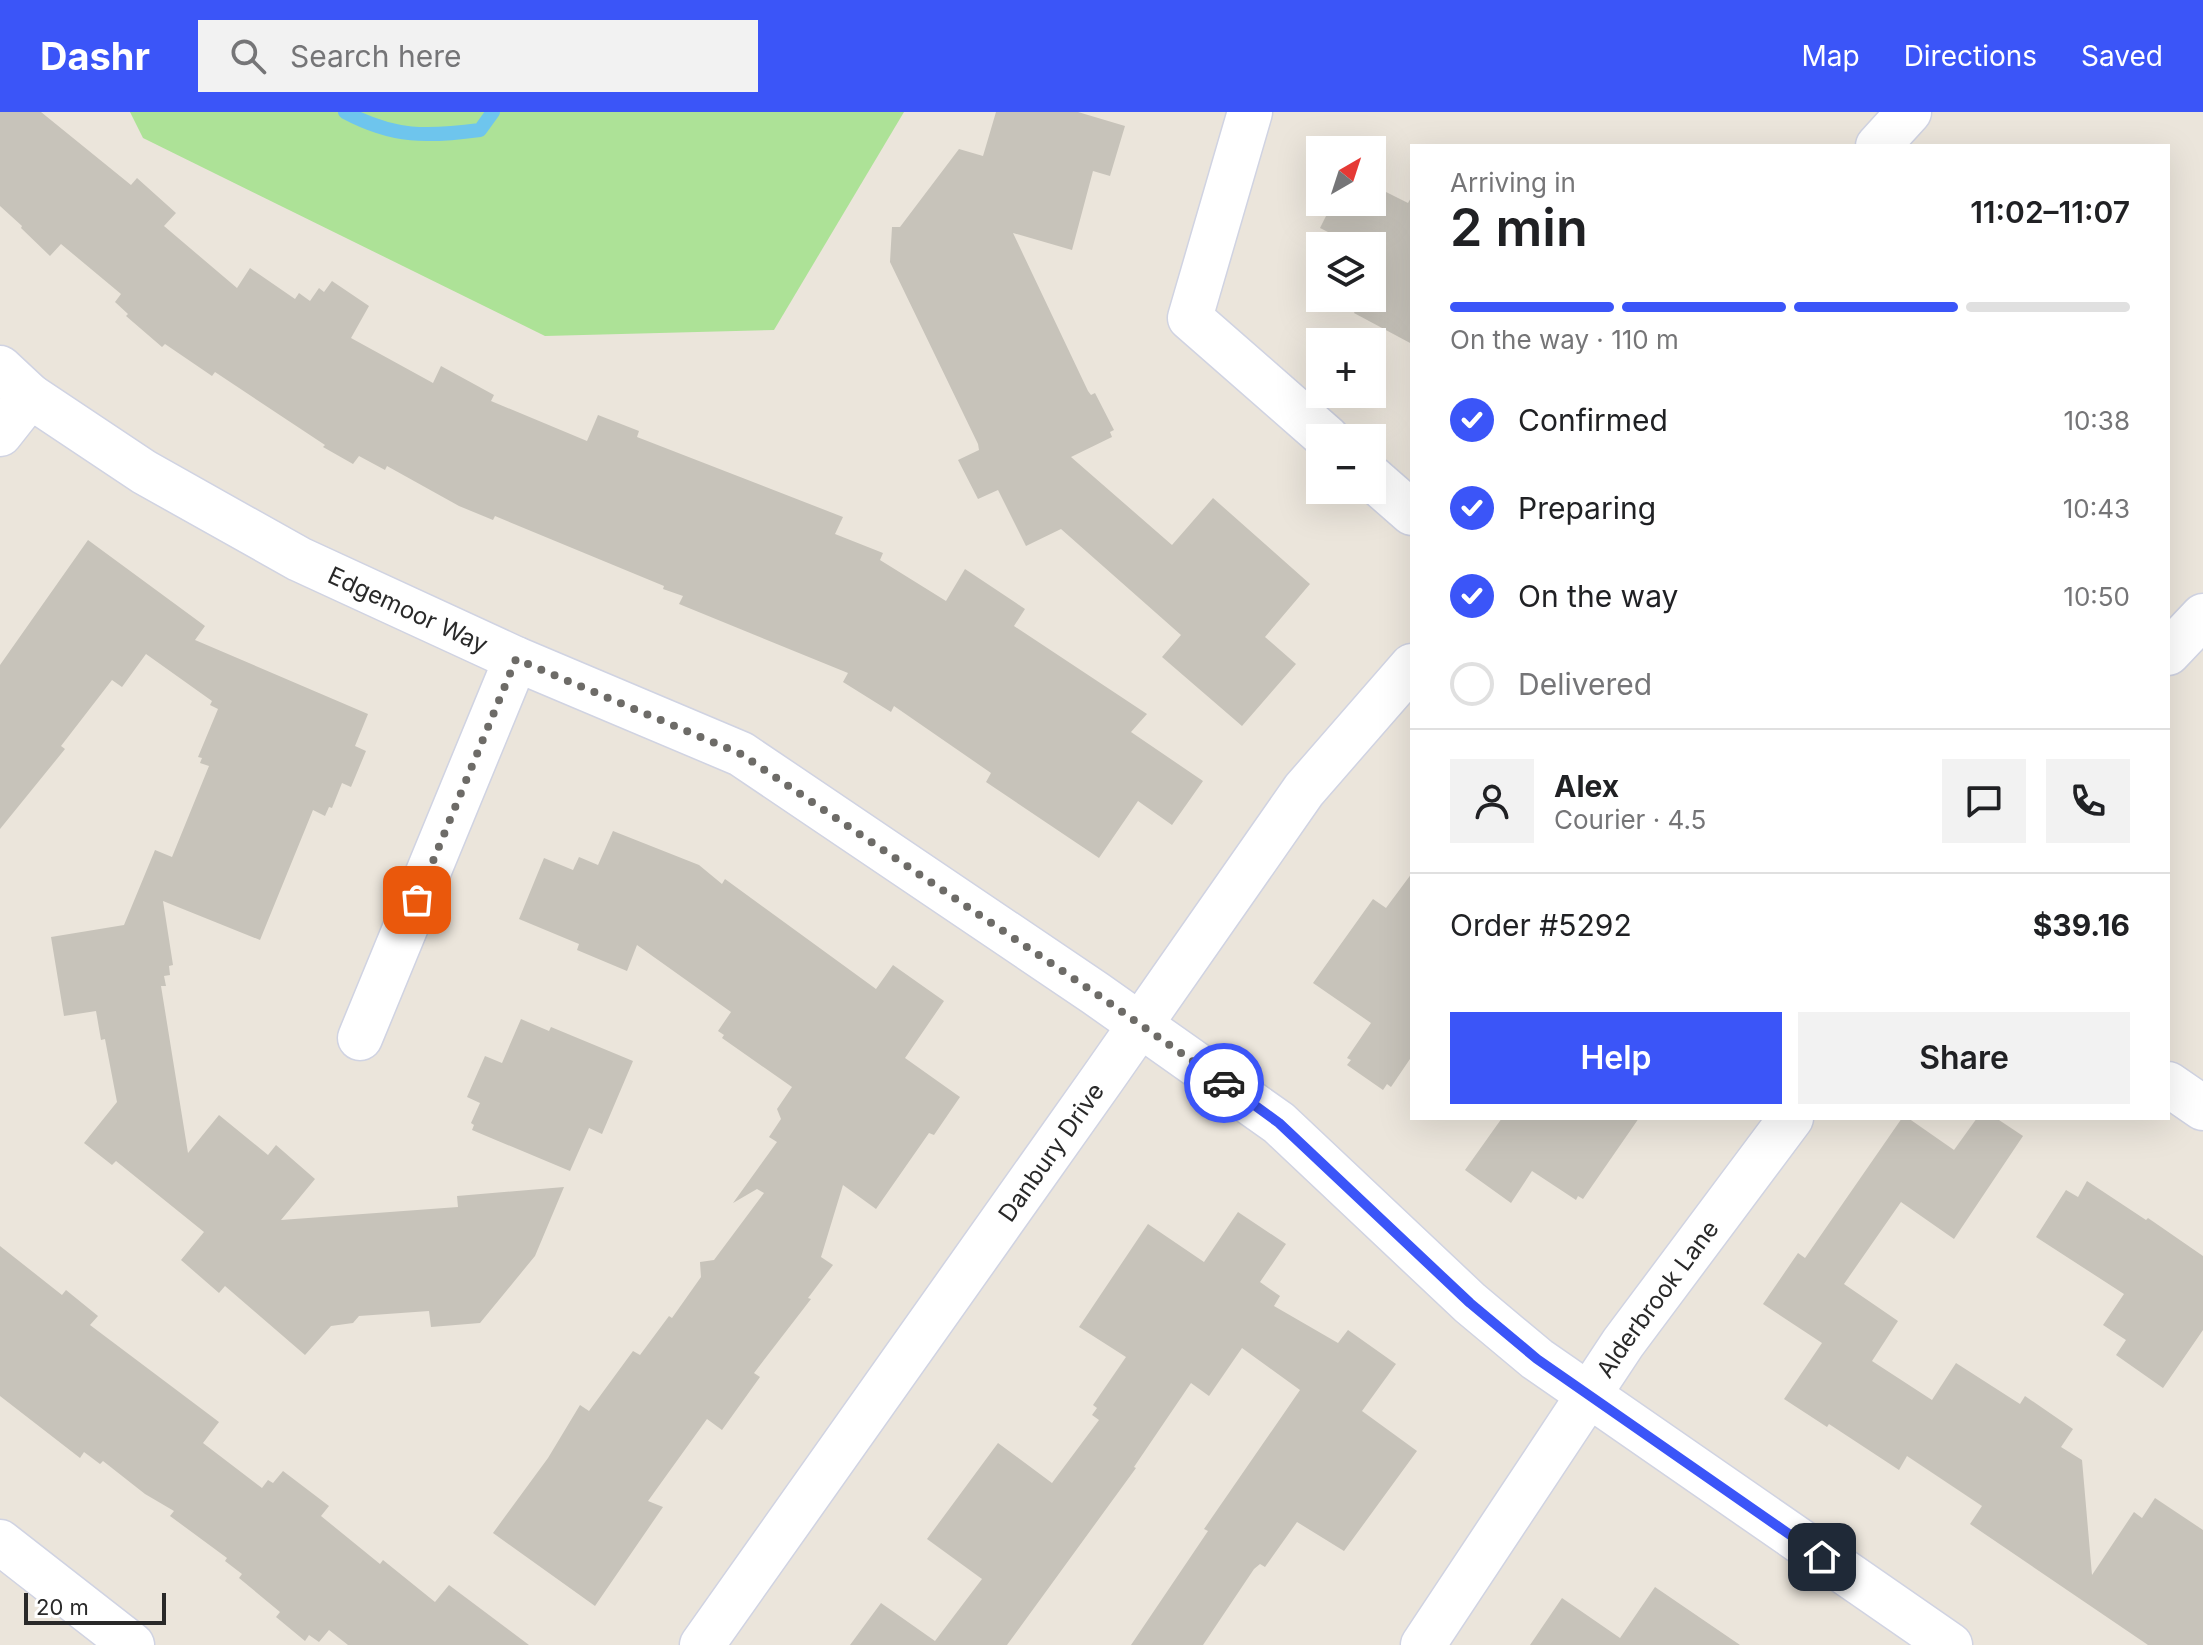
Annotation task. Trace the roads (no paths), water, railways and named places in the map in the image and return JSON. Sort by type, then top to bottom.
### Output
[{"type":"street","points":[[1250,112],[1190,318],[1311,424]]},
{"type":"street","points":[[1880,144],[1909,112]]},
{"type":"street","points":[[0,434],[15,382]]},
{"type":"street","name":"Edgemoor Way","points":[[15,382],[144,472],[299,559],[516,659],[741,754],[1139,1024],[1279,1123],[1470,1303],[1537,1359],[1950,1645]]},
{"type":"street","points":[[1386,490],[1410,511]]},
{"type":"street","points":[[2170,651],[2203,616]]},
{"type":"street","points":[[360,1038],[516,659]]},
{"type":"street","name":"Danbury Drive","points":[[702,1645],[1304,790],[1410,668]]},
{"type":"street","points":[[2170,1085],[2203,1108]]},
{"type":"street","name":"Alderbrook Lane","points":[[1423,1645],[1623,1343],[1790,1120]]},
{"type":"street","points":[[0,1542],[132,1645]]},
{"type":"waterway","points":[[345,112],[379,127],[427,134],[480,130],[493,112]]}]
